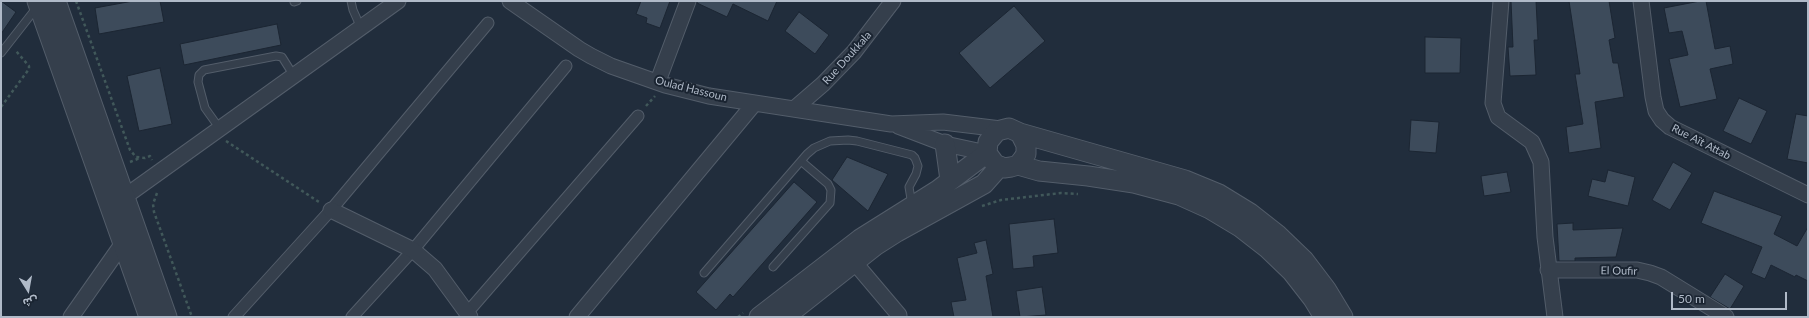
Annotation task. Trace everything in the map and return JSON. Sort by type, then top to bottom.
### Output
[{"type":"street","points":[[118,202],[398,1]]},
{"type":"street","name":"Oulad Hassoun","points":[[510,1],[585,52],[611,66],[661,83],[709,96],[891,124],[943,122],[1001,129]]},
{"type":"street","points":[[661,83],[688,1]]},
{"type":"street","name":"Rue Doukkala","points":[[794,109],[805,102],[854,52],[893,1]]},
{"type":"street","points":[[1501,1],[1493,104],[1498,117],[1532,142],[1538,153],[1542,172],[1548,270],[1555,317]]},
{"type":"street","name":"Rue Aït Attab","points":[[1641,1],[1652,97],[1656,112],[1662,120],[1670,127],[1808,195]]},
{"type":"street","points":[[44,2],[118,202],[168,317]]},
{"type":"street","points":[[234,317],[331,210],[488,23]]},
{"type":"street","points":[[352,317],[413,250],[566,66]]},
{"type":"street","points":[[577,317],[754,104]]},
{"type":"street","points":[[331,210],[413,250],[435,269],[467,316],[638,116]]},
{"type":"street","name":"Oulad Hassoun","points":[[891,124],[945,144],[1001,161]]},
{"type":"street","points":[[1324,317],[1313,299],[1292,272],[1267,248],[1240,227],[1210,209],[1179,195],[1134,183],[1039,171],[1001,161],[989,140],[993,134],[1001,129],[1011,128],[1020,133],[1185,180],[1218,194],[1250,212],[1278,235],[1313,272],[1326,289],[1343,317]]},
{"type":"street","points":[[759,317],[860,239],[938,190],[950,180],[1001,161],[1025,156],[1027,149],[1025,140],[1020,133]]},
{"type":"street","points":[[945,144],[950,180]]},
{"type":"street","points":[[785,317],[897,232],[984,184],[1001,161]]},
{"type":"street","points":[[118,202],[123,243],[149,317]]},
{"type":"street","points":[[71,317],[123,243]]},
{"type":"street","points":[[855,263],[899,315]]},
{"type":"street","name":"El Oufir","points":[[1548,270],[1637,270],[1650,273],[1661,277],[1726,317]]},
{"type":"lane","points":[[351,1],[353,10],[361,28]]},
{"type":"lane","points":[[1,53],[44,2]]},
{"type":"lane","points":[[220,129],[205,108],[198,82],[199,75],[204,70],[276,56],[282,57],[294,76]]},
{"type":"lane","points":[[704,273],[801,161],[814,148],[822,144],[839,140],[857,141],[908,153],[915,158],[918,166],[916,174],[909,187],[912,206]]},
{"type":"lane","points":[[773,267],[830,203],[831,190],[828,184],[801,161]]},
{"type":"path","points":[[76,1],[130,150],[133,154],[141,158],[150,156],[163,179],[154,200],[154,212],[192,317]]},
{"type":"path","points":[[1,107],[29,69],[29,66],[9,43]]},
{"type":"path","points":[[638,116],[661,83]]},
{"type":"path","points":[[220,129],[224,138],[229,144],[314,199]]},
{"type":"path","points":[[981,206],[1001,200],[1053,194],[1084,194]]},
{"type":"building","points":[[1,1],[16,12],[1,34]]},
{"type":"building","points":[[133,1],[160,1],[164,22],[99,34],[95,8]]},
{"type":"building","points":[[641,1],[670,1],[660,28],[646,23],[647,18],[636,14]]},
{"type":"building","points":[[697,1],[777,1],[768,21],[733,4],[727,17],[697,3]]},
{"type":"building","points":[[1511,1],[1536,1],[1538,40],[1534,40],[1536,75],[1510,76],[1508,47],[1513,47]]},
{"type":"building","points":[[1569,1],[1609,1],[1615,38],[1609,40],[1613,63],[1618,63],[1624,97],[1595,102],[1601,148],[1569,153],[1566,127],[1583,124],[1575,74],[1580,74]]},
{"type":"building","points":[[1706,1],[1715,49],[1730,46],[1733,64],[1710,69],[1717,99],[1680,107],[1669,59],[1688,55],[1682,31],[1669,33],[1664,8]]},
{"type":"building","points":[[1014,6],[1045,41],[990,88],[959,53]]},
{"type":"building","points":[[799,12],[829,35],[815,54],[785,31]]},
{"type":"building","points":[[277,24],[281,45],[184,65],[180,44]]},
{"type":"building","points":[[1425,37],[1461,38],[1460,73],[1425,73]]},
{"type":"building","points":[[160,68],[172,124],[139,131],[127,76]]},
{"type":"building","points":[[1739,98],[1767,111],[1751,144],[1723,131]]},
{"type":"building","points":[[1796,114],[1808,116],[1808,163],[1787,159]]},
{"type":"building","points":[[1411,120],[1439,122],[1436,153],[1409,151]]},
{"type":"building","points":[[847,157],[888,174],[868,211],[832,180]]},
{"type":"building","points":[[1673,162],[1692,173],[1670,210],[1652,200]]},
{"type":"building","points":[[1608,170],[1635,177],[1628,206],[1588,196],[1592,179],[1605,182]]},
{"type":"building","points":[[1507,172],[1511,192],[1484,196],[1481,176]]},
{"type":"building","points":[[794,182],[817,202],[733,297],[730,294],[716,310],[696,292]]},
{"type":"building","points":[[1714,191],[1782,216],[1774,234],[1797,246],[1808,227],[1808,281],[1796,275],[1795,277],[1771,265],[1765,279],[1751,273],[1762,247],[1701,223]]},
{"type":"building","points":[[1054,219],[1058,253],[1033,256],[1034,267],[1013,269],[1009,224]]},
{"type":"building","points":[[1573,223],[1573,230],[1623,228],[1616,257],[1575,258],[1575,261],[1559,261],[1557,224]]},
{"type":"building","points":[[986,240],[993,274],[986,276],[993,317],[954,317],[951,302],[966,300],[957,258],[977,253],[974,243]]},
{"type":"building","points":[[1725,274],[1744,286],[1730,309],[1710,297]]},
{"type":"building","points":[[1042,287],[1046,315],[1020,317],[1016,291]]}]
